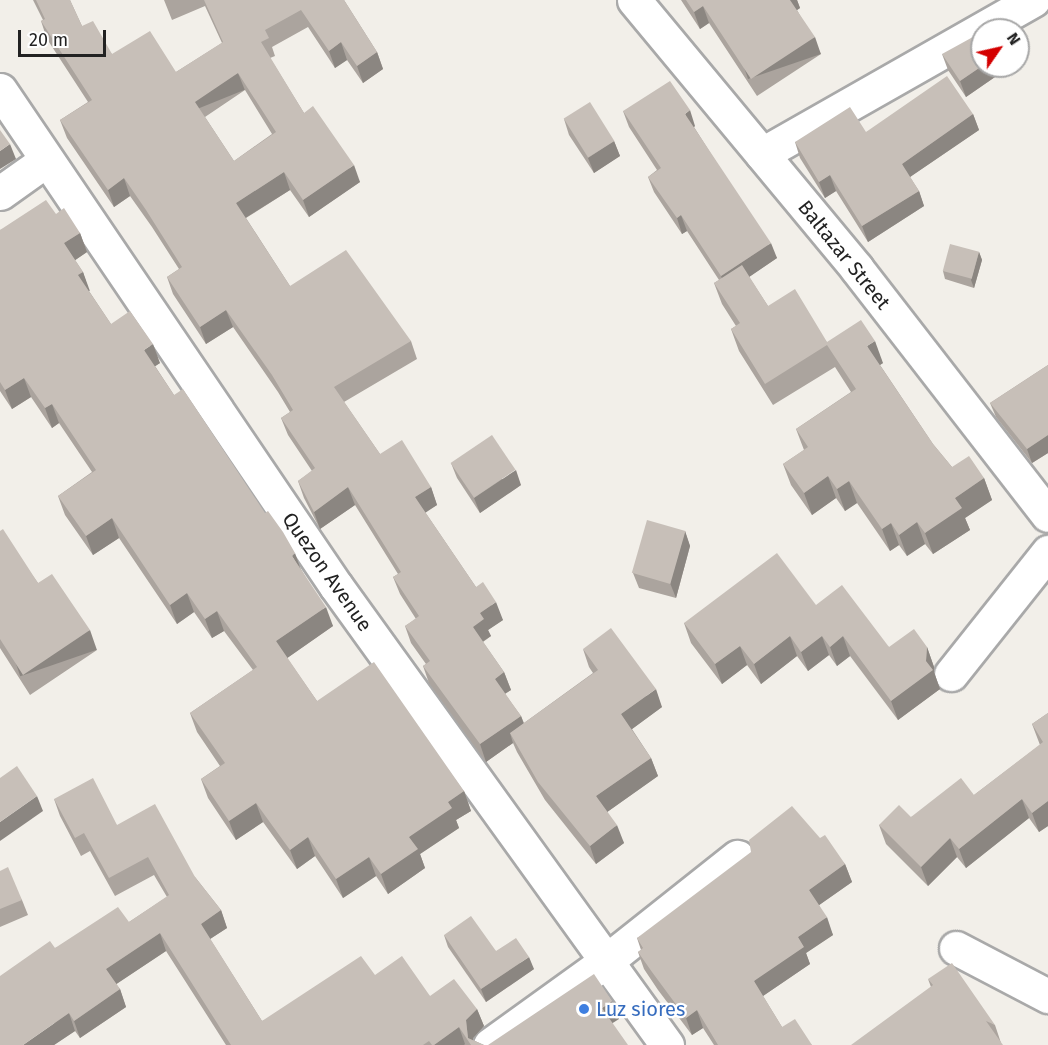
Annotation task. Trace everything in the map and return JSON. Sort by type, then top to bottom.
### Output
[{"type":"street","points":[[762,154],[1033,0]]},
{"type":"street","name":"Baltazar Street","points":[[646,4],[762,154],[1045,504]]},
{"type":"street","name":"Quezon Avenue","points":[[0,90],[45,161],[336,586],[667,1045]]},
{"type":"street","points":[[0,194],[45,161]]},
{"type":"street","points":[[951,674],[1048,552]]},
{"type":"street","points":[[490,1045],[605,962],[737,857]]},
{"type":"street","points":[[956,948],[1048,996]]},
{"type":"building","points":[[36,0],[70,0],[82,26],[93,21],[112,54],[150,31],[176,72],[223,42],[204,0],[344,0],[377,52],[357,66],[341,42],[329,51],[301,10],[265,30],[269,38],[261,42],[304,113],[313,106],[354,165],[303,200],[284,172],[236,203],[290,286],[346,250],[411,341],[334,387],[380,454],[402,440],[431,487],[415,497],[476,587],[483,582],[496,602],[480,613],[484,619],[473,627],[504,672],[495,679],[521,716],[480,744],[423,666],[430,661],[405,626],[419,616],[393,577],[401,572],[348,487],[314,512],[298,481],[315,468],[281,418],[293,410],[272,375],[226,310],[200,327],[167,277],[182,267],[146,210],[124,178],[108,190],[60,120],[92,100],[41,21],[45,19]],"holes":[[[238,73],[276,132],[234,161],[195,102]]]},
{"type":"building","points":[[686,0],[790,0],[815,37],[751,79],[703,6],[694,12]]},
{"type":"building","points":[[970,39],[970,74],[960,81],[942,54]]},
{"type":"building","points":[[947,76],[973,114],[902,164],[919,191],[862,226],[830,175],[819,182],[795,142],[850,107],[866,132]]},
{"type":"building","points":[[670,81],[690,110],[685,114],[771,243],[721,276],[681,215],[677,218],[648,177],[661,168],[623,111]]},
{"type":"building","points":[[590,102],[614,141],[588,157],[564,118]]},
{"type":"building","points":[[0,130],[10,144],[0,151]]},
{"type":"building","points":[[46,200],[56,214],[64,208],[80,233],[64,243],[83,272],[78,275],[111,324],[130,311],[153,344],[144,350],[174,395],[183,389],[265,513],[268,511],[283,532],[295,553],[292,556],[326,607],[276,641],[317,701],[374,662],[464,791],[448,802],[452,808],[409,837],[418,849],[381,874],[369,857],[336,879],[308,837],[290,850],[256,803],[229,821],[201,779],[225,763],[190,713],[257,667],[217,611],[205,619],[187,593],[170,605],[112,518],[86,536],[58,496],[96,470],[52,404],[45,408],[24,378],[5,390],[0,382],[0,230]]},
{"type":"building","points":[[950,244],[979,252],[972,279],[943,271]]},
{"type":"building","points":[[742,265],[768,306],[795,289],[827,342],[861,320],[875,341],[867,346],[933,444],[952,467],[969,456],[984,478],[955,498],[962,508],[925,533],[917,522],[899,535],[891,523],[882,529],[849,481],[837,489],[828,476],[804,493],[783,464],[808,447],[796,429],[856,389],[827,345],[765,384],[731,329],[740,323],[714,283]]},
{"type":"building","points":[[1048,365],[1048,435],[1027,449],[990,403]]},
{"type":"building","points":[[492,435],[515,470],[474,498],[451,463]]},
{"type":"building","points":[[647,520],[685,531],[670,584],[632,573]]},
{"type":"building","points":[[3,529],[38,583],[52,574],[90,630],[23,675],[0,639],[0,531]]},
{"type":"building","points":[[777,553],[816,605],[842,585],[889,647],[914,629],[927,647],[926,661],[933,670],[891,701],[843,636],[830,647],[822,636],[801,652],[790,636],[754,664],[740,646],[715,664],[684,623]]},
{"type":"building","points":[[611,628],[656,689],[621,714],[651,758],[596,796],[617,825],[590,846],[538,782],[510,733],[598,670],[583,649]]},
{"type":"building","points":[[1048,713],[1048,801],[1032,813],[1022,799],[959,849],[950,838],[921,867],[879,825],[899,805],[911,817],[961,778],[974,795],[1043,742],[1032,724]]},
{"type":"building","points":[[17,766],[37,796],[0,822],[0,778]]},
{"type":"building","points":[[93,778],[117,825],[155,804],[195,877],[221,910],[201,924],[262,1021],[361,956],[375,975],[402,956],[430,996],[454,979],[477,1009],[466,1020],[468,1038],[484,1045],[471,1045],[459,1027],[434,1045],[429,1041],[423,1045],[231,1045],[160,933],[106,969],[120,989],[74,1021],[69,1013],[23,1045],[0,1045],[0,976],[50,941],[55,948],[118,907],[129,922],[169,895],[148,857],[109,878],[84,833],[75,838],[54,799]]},
{"type":"building","points":[[792,806],[820,838],[825,835],[845,864],[809,890],[827,917],[798,937],[804,947],[754,981],[782,1027],[795,1019],[812,1045],[718,1045],[697,1010],[686,1018],[638,952],[643,948],[637,938],[751,852],[749,840]]},
{"type":"building","points":[[8,867],[22,900],[0,909],[0,871]]},
{"type":"building","points":[[471,916],[496,951],[516,938],[529,957],[481,989],[444,935]]},
{"type":"building","points":[[952,963],[995,1025],[986,1021],[1003,1045],[851,1045],[933,985],[928,979]]},
{"type":"building","points":[[594,974],[612,1001],[602,1008],[628,1045],[488,1045]]},
{"type":"place","name":"Luz siores","points":[[584,1009]]}]
